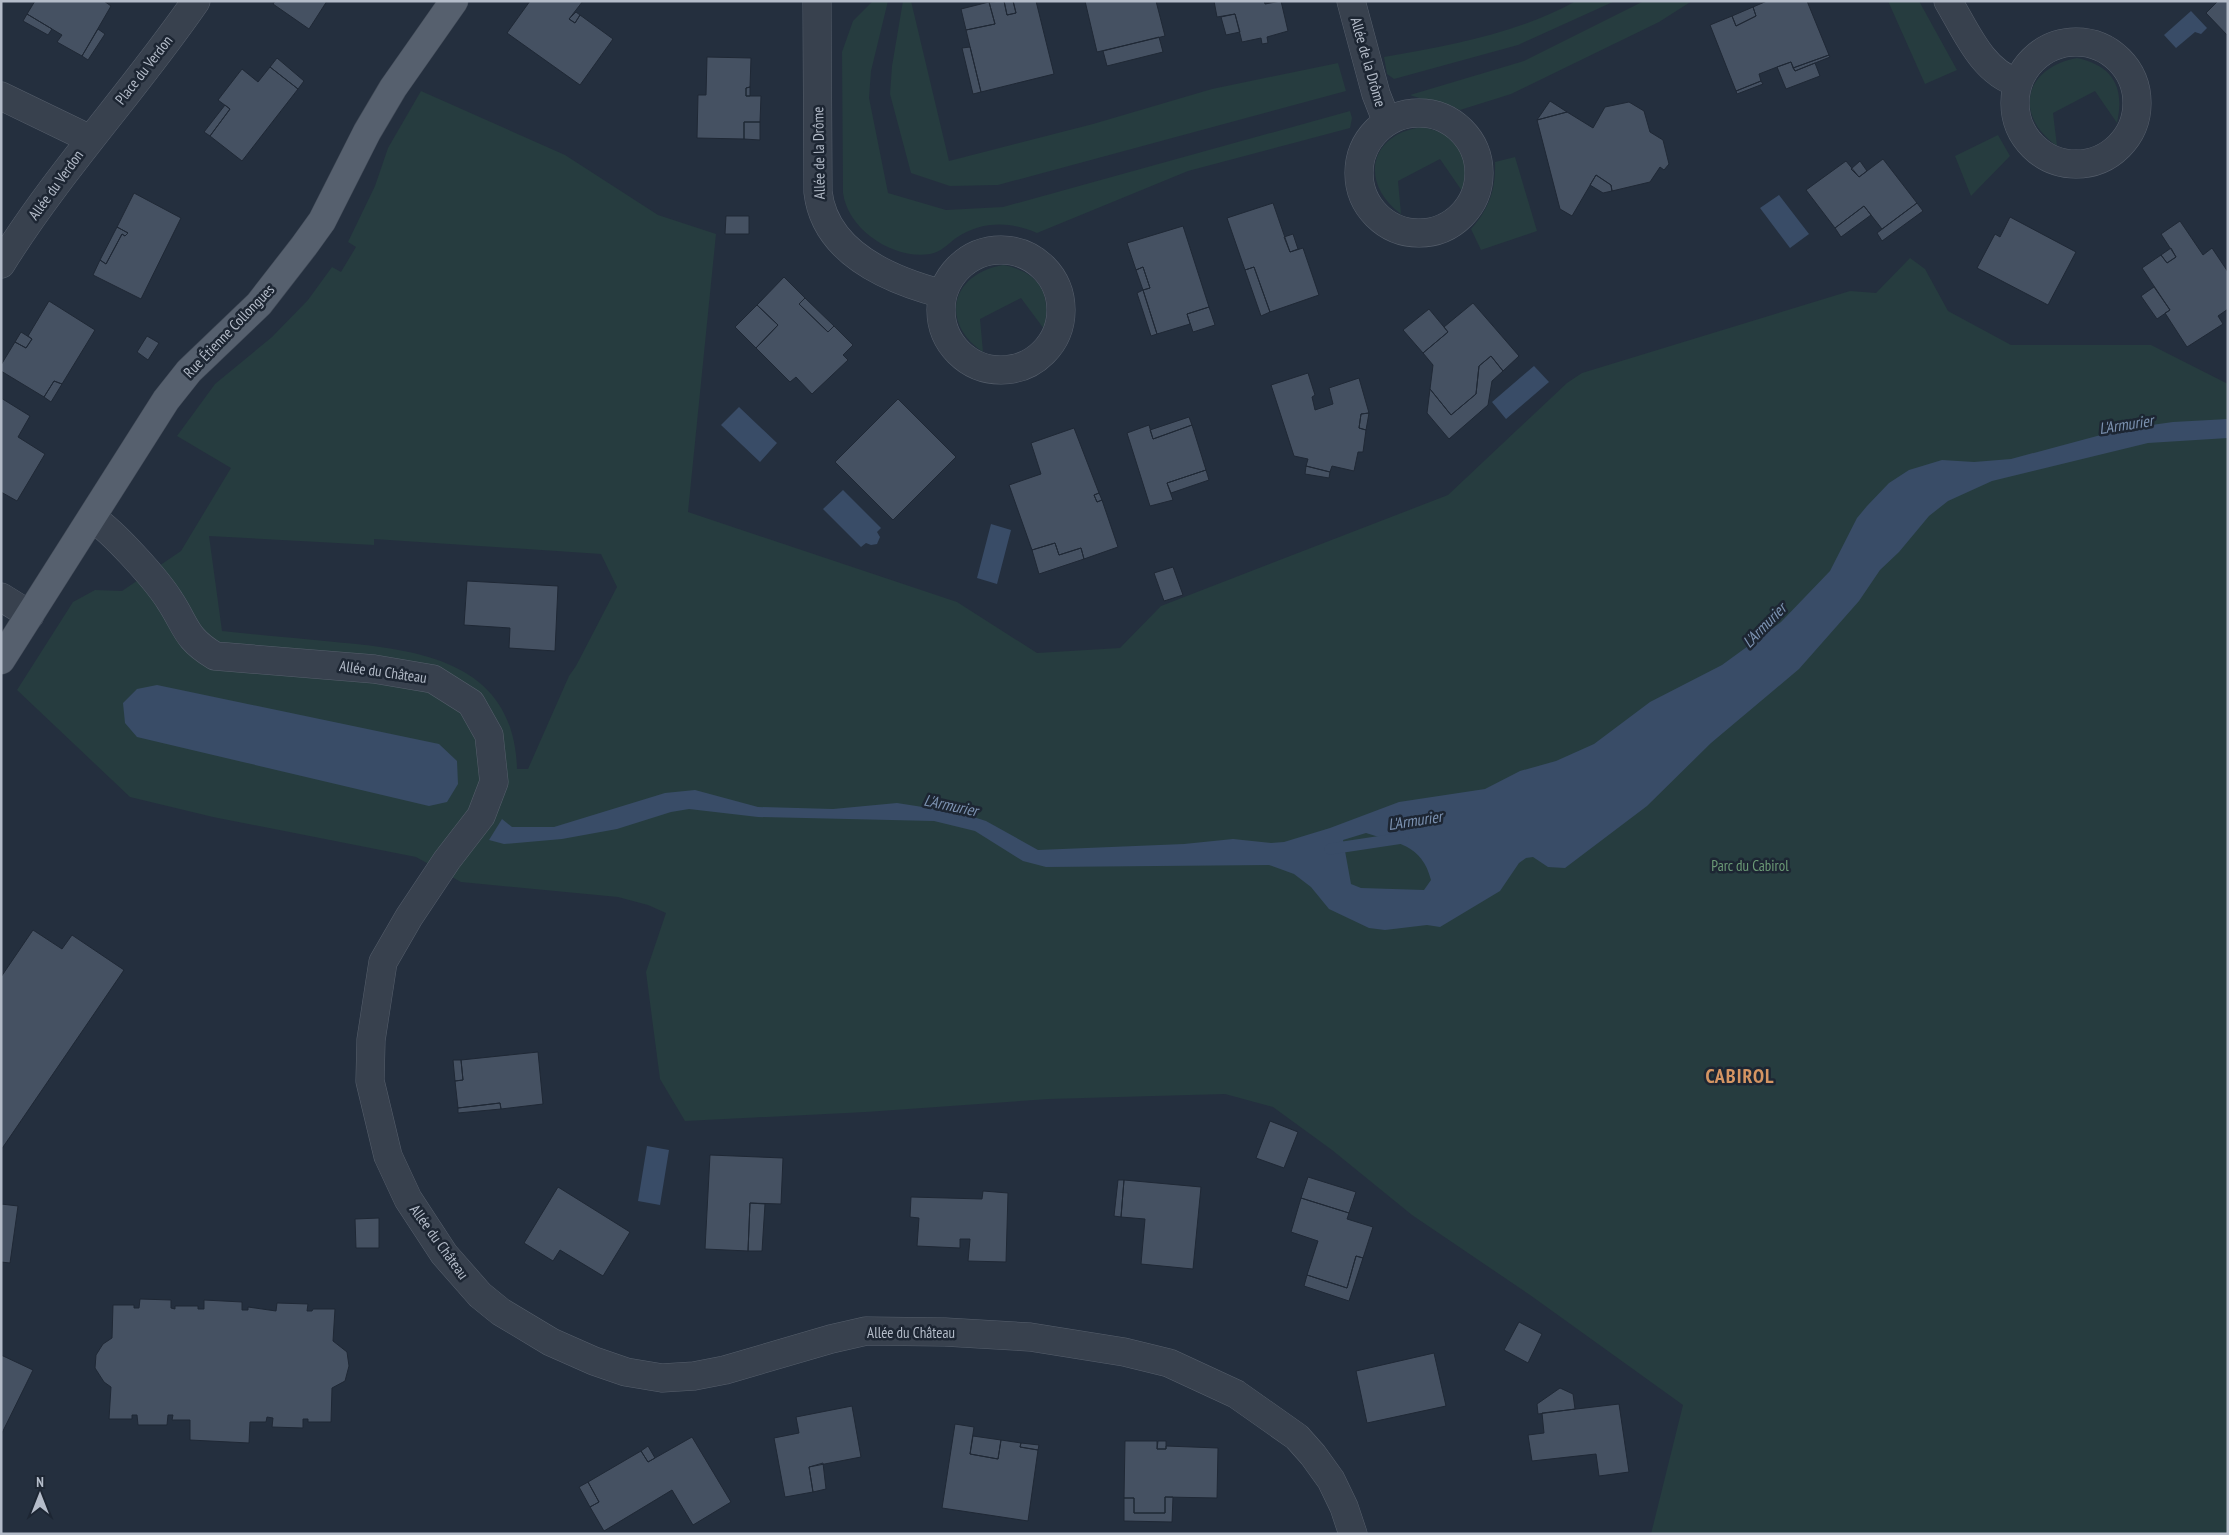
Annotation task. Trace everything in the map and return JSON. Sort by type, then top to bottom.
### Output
[{"type":"main road","name":"Rue Étienne Collongues","points":[[1,660],[166,400],[189,371],[259,304],[322,221],[371,125],[393,88],[454,1]]},
{"type":"street","name":"Place du Verdon","points":[[90,139],[196,1]]},
{"type":"street","name":"Allée de la Drôme","points":[[817,1],[818,192],[820,207],[826,221],[846,248],[859,258],[904,283],[942,294]]},
{"type":"street","name":"Allée de la Drôme","points":[[1351,1],[1376,94],[1387,122]]},
{"type":"street","points":[[1948,1],[1990,68],[2007,80],[2018,83]]},
{"type":"street","points":[[2082,42],[2102,47],[2119,58],[2132,75],[2137,95],[2137,115],[2129,135],[2116,150],[2098,161],[2078,164],[2057,161],[2039,152],[2025,137],[2017,120],[2014,102],[2018,83],[2027,65],[2049,48],[2062,43],[2082,42]]},
{"type":"street","name":"Allée du Verdon","points":[[1,96],[90,139],[21,233],[1,264]]},
{"type":"street","name":"Allée de la Drôme","points":[[1423,112],[1442,117],[1458,126],[1471,141],[1478,158],[1479,168],[1475,196],[1465,212],[1450,224],[1431,232],[1410,232],[1390,226],[1374,213],[1363,195],[1359,174],[1361,154],[1371,135],[1387,122],[1404,114],[1423,112]]},
{"type":"street","points":[[1008,250],[1029,257],[1046,270],[1057,288],[1062,309],[1058,330],[1048,349],[1031,363],[1011,370],[987,370],[965,359],[949,341],[941,319],[942,294],[952,275],[967,260],[987,252],[1008,250]]},
{"type":"street","name":"Allée du Château","points":[[92,518],[106,526],[164,594],[182,625],[199,646],[215,656],[374,669],[433,679],[471,704],[489,735],[494,782],[481,816],[447,860],[409,917],[383,962],[371,1040],[370,1081],[388,1156],[408,1199],[444,1254],[480,1295],[501,1312],[551,1342],[626,1372],[662,1378],[694,1376],[725,1370],[831,1339],[866,1331],[945,1332],[1030,1337],[1124,1352],[1169,1363],[1236,1394],[1296,1437],[1313,1455],[1331,1480],[1344,1507],[1353,1534]]},
{"type":"street","points":[[1,597],[30,616]]},
{"type":"green space","points":[[873,1],[888,1],[871,71],[869,98],[888,193],[946,210],[1003,207],[1350,111],[1352,118],[1350,128],[1188,171],[1037,233],[1016,226],[985,226],[966,232],[934,253],[916,255],[902,252],[875,240],[863,230],[854,219],[843,193],[842,52],[853,21]]},
{"type":"green space","points":[[903,1],[911,1],[949,161],[1093,124],[1212,89],[1338,63],[1346,91],[998,185],[950,186],[911,173],[890,94],[892,66]]},
{"type":"green space","points":[[1576,1],[1615,1],[1518,45],[1394,79],[1387,74],[1384,57],[1458,43],[1507,30],[1530,22]]},
{"type":"green space","points":[[1644,1],[1692,1],[1659,22],[1511,94],[1460,110],[1447,104],[1410,95],[1524,61]]},
{"type":"green space","points":[[1888,1],[1919,1],[1957,70],[1925,84]]},
{"type":"green space","points":[[2077,58],[2100,66],[2114,80],[2119,99],[2117,123],[2095,91],[2053,113],[2057,146],[2043,134],[2034,121],[2030,107],[2031,94],[2036,82],[2045,72],[2059,63]]},
{"type":"green space","name":"Parc du Cabirol","points":[[421,91],[565,155],[658,215],[716,234],[688,512],[957,602],[1037,653],[1120,648],[1161,606],[1448,495],[1567,383],[1582,373],[1850,291],[1876,293],[1910,258],[1925,269],[1948,311],[2011,345],[2151,345],[2228,384],[2228,1534],[1651,1534],[1683,1405],[1530,1295],[1412,1215],[1332,1150],[1273,1107],[1225,1094],[1049,1099],[866,1112],[685,1121],[660,1079],[646,972],[666,913],[648,905],[618,897],[461,882],[416,857],[213,817],[130,797],[17,690],[73,602],[95,590],[122,591],[181,551],[231,468],[177,436],[215,384],[272,337],[308,300],[332,267],[341,272],[356,247],[348,242],[375,186],[388,148]],"holes":[[[209,536],[374,545],[374,539],[601,554],[617,587],[569,676],[528,769],[517,769],[512,733],[500,705],[481,684],[458,668],[430,657],[400,650],[368,645],[222,631]]]},
{"type":"green space","points":[[1422,127],[1445,135],[1459,148],[1465,167],[1462,191],[1440,159],[1398,181],[1401,214],[1388,202],[1379,188],[1375,175],[1376,162],[1381,149],[1390,139],[1404,131]]},
{"type":"green space","points":[[1998,135],[2010,156],[1971,196],[1955,156]]},
{"type":"green space","points":[[1515,157],[1537,231],[1481,250],[1471,229],[1487,206],[1493,190],[1495,162]]},
{"type":"green space","points":[[1003,265],[1026,273],[1040,286],[1046,305],[1044,329],[1021,298],[980,319],[983,352],[969,340],[960,327],[956,314],[957,301],[962,289],[972,278],[985,270]]},
{"type":"water","points":[[2191,11],[2207,28],[2201,34],[2195,32],[2176,48],[2164,35]]},
{"type":"water","points":[[1779,195],[1809,234],[1790,248],[1760,208]]},
{"type":"water","points":[[1534,366],[1549,382],[1506,419],[1492,402]]},
{"type":"water","points":[[739,407],[777,443],[760,462],[721,425]]},
{"type":"water","points":[[2228,419],[2228,438],[2148,443],[1992,481],[1948,501],[1929,516],[1899,552],[1880,570],[1859,601],[1799,669],[1711,743],[1647,806],[1565,868],[1548,867],[1533,857],[1526,858],[1519,863],[1500,891],[1440,927],[1427,925],[1385,930],[1369,928],[1329,909],[1311,887],[1294,874],[1269,865],[1046,867],[1023,861],[975,831],[934,821],[758,817],[689,809],[671,812],[617,829],[562,839],[504,844],[489,840],[502,819],[512,827],[554,827],[665,793],[695,790],[758,807],[833,809],[897,803],[961,813],[986,821],[1038,850],[1184,844],[1233,839],[1271,843],[1284,842],[1330,828],[1399,802],[1485,789],[1520,771],[1556,761],[1594,744],[1650,702],[1722,665],[1781,622],[1830,571],[1857,518],[1867,506],[1889,483],[1909,470],[1942,460],[1974,462],[2011,459],[2123,429],[2173,422]],"holes":[[[1366,833],[1398,843],[1415,852],[1427,868],[1431,880],[1424,890],[1361,888],[1351,884],[1343,840]]]},
{"type":"water","points":[[843,490],[881,528],[877,532],[880,537],[877,544],[871,545],[866,543],[861,547],[823,509]]},
{"type":"water","points":[[991,524],[1011,530],[997,584],[977,578]]},
{"type":"water","points":[[157,685],[439,744],[457,761],[458,784],[447,802],[429,806],[137,737],[125,723],[123,703],[137,689]]},
{"type":"water","points":[[647,1146],[669,1150],[660,1205],[638,1201]]},
{"type":"building","points":[[35,1],[104,1],[111,6],[82,56],[57,42],[62,35],[27,14]]},
{"type":"building","points":[[275,1],[327,1],[309,29],[273,4]]},
{"type":"building","points":[[530,1],[583,1],[569,19],[575,23],[580,15],[613,39],[580,85],[507,33]]},
{"type":"building","points":[[1004,1],[1013,1],[1016,13],[1007,15]]},
{"type":"building","points":[[1004,1],[1007,15],[1016,13],[1013,1],[1036,1],[1054,74],[981,92],[966,30],[995,24],[989,2]]},
{"type":"building","points":[[1085,1],[1156,1],[1165,36],[1097,52]]},
{"type":"building","points":[[1214,1],[1264,1],[1265,4],[1281,1],[1288,31],[1267,37],[1268,43],[1262,44],[1261,38],[1242,42],[1235,14],[1217,17]]},
{"type":"building","points":[[1767,1],[1807,1],[1829,55],[1793,68],[1791,62],[1777,67],[1759,74],[1761,81],[1736,91],[1710,25],[1732,16],[1736,26],[1756,16],[1753,7]]},
{"type":"building","points":[[2218,1],[2228,1],[2228,36],[2206,13]]},
{"type":"building","points":[[989,2],[995,24],[966,30],[961,9]]},
{"type":"building","points":[[1753,7],[1756,16],[1736,26],[1732,16]]},
{"type":"building","points":[[576,12],[580,15],[575,23],[569,19]]},
{"type":"building","points":[[27,14],[52,29],[48,35],[23,21]]},
{"type":"building","points":[[1235,14],[1240,32],[1226,35],[1221,17]]},
{"type":"building","points":[[98,29],[105,34],[88,60],[82,56]]},
{"type":"building","points":[[1159,37],[1163,52],[1107,66],[1103,51]]},
{"type":"building","points":[[970,47],[981,92],[973,94],[962,48]]},
{"type":"building","points":[[1829,55],[1830,57],[1795,71],[1793,68]]},
{"type":"building","points":[[707,57],[751,58],[750,87],[746,88],[746,96],[761,96],[760,122],[744,122],[744,139],[697,138],[698,95],[706,95]]},
{"type":"building","points":[[277,58],[304,81],[298,89],[270,67]]},
{"type":"building","points":[[1791,62],[1795,71],[1815,63],[1820,76],[1786,89],[1777,67]]},
{"type":"building","points":[[270,67],[298,89],[242,161],[210,136],[230,109],[218,100],[242,69],[258,82]]},
{"type":"building","points":[[1761,81],[1763,84],[1737,94],[1736,91]]},
{"type":"building","points":[[750,87],[750,96],[746,96],[746,88]]},
{"type":"building","points":[[1550,101],[1567,112],[1537,120]]},
{"type":"building","points":[[1629,102],[1644,111],[1650,132],[1663,140],[1669,164],[1664,170],[1660,167],[1650,182],[1612,191],[1611,185],[1596,175],[1572,216],[1560,209],[1537,120],[1567,112],[1593,128],[1605,107]]},
{"type":"building","points":[[225,105],[230,109],[210,136],[204,132]]},
{"type":"building","points":[[744,122],[760,122],[760,140],[744,139]]},
{"type":"building","points":[[1883,159],[1917,203],[1882,229],[1864,206],[1835,228],[1806,190],[1846,161],[1859,177]]},
{"type":"building","points":[[1860,161],[1867,171],[1859,177],[1851,169]]},
{"type":"building","points":[[1596,175],[1611,185],[1612,191],[1603,193],[1590,185]]},
{"type":"building","points":[[134,193],[181,218],[141,299],[93,275],[100,260],[106,264],[122,234],[125,236],[128,233],[117,227]]},
{"type":"building","points":[[1273,203],[1290,252],[1303,248],[1319,295],[1270,312],[1254,267],[1245,270],[1227,218]]},
{"type":"building","points":[[1917,203],[1923,211],[1882,241],[1877,233]]},
{"type":"building","points":[[1864,206],[1871,215],[1841,237],[1835,228]]},
{"type":"building","points":[[726,216],[749,216],[749,234],[725,234]]},
{"type":"building","points":[[2010,217],[2076,252],[2048,305],[1977,268],[1995,234],[2000,237]]},
{"type":"building","points":[[2180,221],[2203,255],[2212,248],[2228,272],[2228,309],[2218,316],[2223,324],[2187,347],[2165,313],[2170,310],[2142,268],[2161,255],[2167,263],[2176,257],[2161,234]]},
{"type":"building","points":[[1183,226],[1209,307],[1187,314],[1190,324],[1157,334],[1143,290],[1150,288],[1143,267],[1136,270],[1127,243]]},
{"type":"building","points":[[117,227],[128,233],[125,236],[122,234],[106,264],[100,260]]},
{"type":"building","points":[[1293,234],[1298,249],[1290,252],[1284,237]]},
{"type":"building","points":[[2171,248],[2176,257],[2167,263],[2161,255]]},
{"type":"building","points":[[1143,267],[1150,288],[1143,290],[1136,270]]},
{"type":"building","points":[[1254,267],[1270,312],[1261,316],[1245,270]]},
{"type":"building","points":[[784,277],[805,298],[799,304],[828,332],[834,326],[853,345],[843,355],[848,360],[812,394],[796,377],[790,382],[756,348],[778,325],[757,305]]},
{"type":"building","points":[[2154,287],[2170,310],[2157,319],[2141,296]]},
{"type":"building","points":[[1143,290],[1157,334],[1151,336],[1137,293]]},
{"type":"building","points":[[805,298],[834,326],[828,332],[799,304]]},
{"type":"building","points":[[49,301],[95,330],[62,384],[54,381],[44,397],[1,371],[1,365],[15,342],[26,348],[32,339],[28,336]]},
{"type":"building","points":[[1473,303],[1519,356],[1503,371],[1491,356],[1479,366],[1476,394],[1451,415],[1430,389],[1433,365],[1423,353],[1448,332],[1444,327]]},
{"type":"building","points":[[757,305],[778,325],[756,348],[735,327]]},
{"type":"building","points":[[1209,307],[1215,325],[1193,332],[1187,314]]},
{"type":"building","points":[[1429,309],[1448,332],[1423,353],[1403,330]]},
{"type":"building","points":[[21,332],[32,339],[26,348],[15,342]]},
{"type":"building","points":[[147,336],[159,343],[148,360],[137,352]]},
{"type":"building","points":[[1491,356],[1503,371],[1492,381],[1488,405],[1449,439],[1427,413],[1430,389],[1451,415],[1476,394],[1479,366]]},
{"type":"building","points":[[1308,373],[1315,395],[1312,397],[1315,410],[1333,404],[1329,388],[1359,378],[1369,413],[1361,414],[1359,428],[1366,430],[1363,452],[1358,452],[1354,471],[1332,466],[1330,472],[1306,466],[1308,459],[1294,456],[1271,385]]},
{"type":"building","points":[[54,381],[62,384],[51,402],[44,397]]},
{"type":"building","points":[[1,398],[30,416],[18,437],[45,454],[17,501],[1,492]]},
{"type":"building","points":[[898,399],[956,457],[893,520],[835,462]]},
{"type":"building","points":[[1369,413],[1366,430],[1359,428],[1361,414]]},
{"type":"building","points":[[1189,417],[1192,425],[1153,439],[1150,430]]},
{"type":"building","points":[[1149,425],[1153,439],[1192,425],[1206,470],[1167,483],[1173,500],[1150,506],[1127,433]]},
{"type":"building","points":[[1074,428],[1099,493],[1094,495],[1097,502],[1102,500],[1118,547],[1084,559],[1081,548],[1059,555],[1055,543],[1032,550],[1009,485],[1041,474],[1031,443]]},
{"type":"building","points":[[1306,466],[1330,472],[1329,478],[1305,474]]},
{"type":"building","points":[[1206,470],[1209,480],[1171,493],[1167,483]]},
{"type":"building","points":[[1099,493],[1102,500],[1097,502],[1094,495]]},
{"type":"building","points":[[1055,543],[1059,555],[1081,548],[1084,559],[1039,574],[1032,550]]},
{"type":"building","points":[[1173,567],[1183,595],[1164,601],[1154,573]]},
{"type":"building","points":[[467,581],[558,586],[555,651],[509,648],[510,628],[464,625]]},
{"type":"building","points":[[33,930],[62,949],[72,935],[124,970],[1,1150],[1,977]]},
{"type":"building","points":[[538,1052],[543,1104],[501,1109],[500,1103],[458,1108],[455,1081],[463,1080],[461,1060]]},
{"type":"building","points":[[453,1060],[461,1060],[463,1080],[455,1081]]},
{"type":"building","points":[[500,1103],[501,1109],[458,1113],[458,1108]]},
{"type":"building","points":[[1270,1121],[1298,1132],[1284,1168],[1256,1158]]},
{"type":"building","points":[[710,1155],[783,1158],[781,1204],[750,1203],[748,1251],[705,1249]]},
{"type":"building","points":[[1308,1177],[1356,1192],[1349,1213],[1301,1198]]},
{"type":"building","points":[[1118,1180],[1124,1180],[1121,1217],[1114,1216]]},
{"type":"building","points":[[1124,1180],[1201,1187],[1193,1269],[1141,1264],[1145,1219],[1121,1217]]},
{"type":"building","points":[[558,1187],[630,1232],[603,1276],[560,1250],[553,1261],[524,1243]]},
{"type":"building","points":[[983,1191],[1008,1193],[1006,1262],[968,1261],[970,1239],[960,1239],[960,1248],[917,1246],[919,1218],[910,1217],[911,1197],[982,1199]]},
{"type":"building","points":[[1301,1198],[1349,1213],[1347,1219],[1373,1227],[1363,1258],[1356,1256],[1347,1288],[1307,1275],[1318,1241],[1291,1232]]},
{"type":"building","points":[[750,1203],[765,1204],[762,1251],[748,1251]]},
{"type":"building","points":[[1,1204],[18,1206],[10,1263],[1,1262]]},
{"type":"building","points":[[379,1218],[379,1248],[356,1248],[355,1219]]},
{"type":"building","points":[[1356,1256],[1363,1258],[1349,1301],[1304,1286],[1307,1275],[1347,1288]]},
{"type":"building","points":[[140,1299],[171,1300],[171,1308],[175,1309],[175,1306],[198,1306],[198,1309],[204,1309],[204,1300],[242,1302],[242,1310],[248,1310],[248,1307],[276,1311],[277,1303],[308,1304],[307,1311],[312,1311],[313,1309],[335,1309],[333,1341],[347,1352],[349,1366],[345,1381],[332,1388],[331,1422],[308,1422],[308,1419],[303,1419],[303,1428],[272,1427],[273,1418],[267,1417],[266,1422],[250,1422],[249,1443],[190,1440],[190,1420],[172,1420],[173,1415],[168,1415],[167,1425],[138,1425],[137,1415],[132,1415],[132,1419],[109,1419],[111,1387],[104,1382],[95,1368],[96,1355],[103,1344],[112,1338],[113,1305],[134,1305],[134,1308],[139,1308]]},
{"type":"building","points":[[1519,1322],[1542,1334],[1528,1363],[1504,1350]]},
{"type":"building","points":[[1434,1353],[1446,1406],[1367,1423],[1356,1371]]},
{"type":"building","points":[[1,1355],[33,1370],[1,1435]]},
{"type":"building","points":[[1560,1388],[1573,1394],[1575,1409],[1538,1414],[1537,1404]]},
{"type":"building","points":[[1619,1404],[1629,1472],[1599,1476],[1596,1454],[1532,1461],[1528,1435],[1544,1433],[1542,1413]]},
{"type":"building","points":[[852,1406],[861,1457],[809,1467],[813,1492],[785,1497],[774,1438],[799,1433],[796,1417]]},
{"type":"building","points":[[955,1424],[974,1427],[970,1454],[998,1459],[1001,1440],[1021,1443],[1020,1447],[1038,1450],[1028,1521],[942,1508]]},
{"type":"building","points":[[973,1436],[1001,1440],[998,1459],[970,1454]]},
{"type":"building","points":[[692,1437],[731,1502],[693,1525],[672,1490],[604,1531],[590,1507],[599,1502],[588,1482],[641,1451],[648,1462]]},
{"type":"building","points":[[1125,1441],[1157,1441],[1157,1449],[1166,1449],[1166,1446],[1218,1448],[1217,1498],[1165,1497],[1165,1513],[1134,1513],[1134,1498],[1124,1498]]},
{"type":"building","points":[[1158,1441],[1166,1441],[1166,1449],[1157,1449]]},
{"type":"building","points":[[1021,1443],[1039,1445],[1038,1450],[1020,1447]]},
{"type":"building","points":[[648,1446],[655,1458],[648,1462],[641,1451]]},
{"type":"building","points":[[823,1463],[826,1489],[813,1492],[809,1467]]},
{"type":"building","points":[[588,1482],[599,1502],[590,1507],[579,1487]]},
{"type":"building","points":[[1165,1497],[1173,1497],[1172,1522],[1124,1521],[1124,1498],[1134,1498],[1134,1513],[1165,1513]]},
{"type":"waterway","name":"L'Armurier","points":[[1330,849],[1403,838]]},
{"type":"district","name":"CABIROL","points":[[1740,1076]]}]
